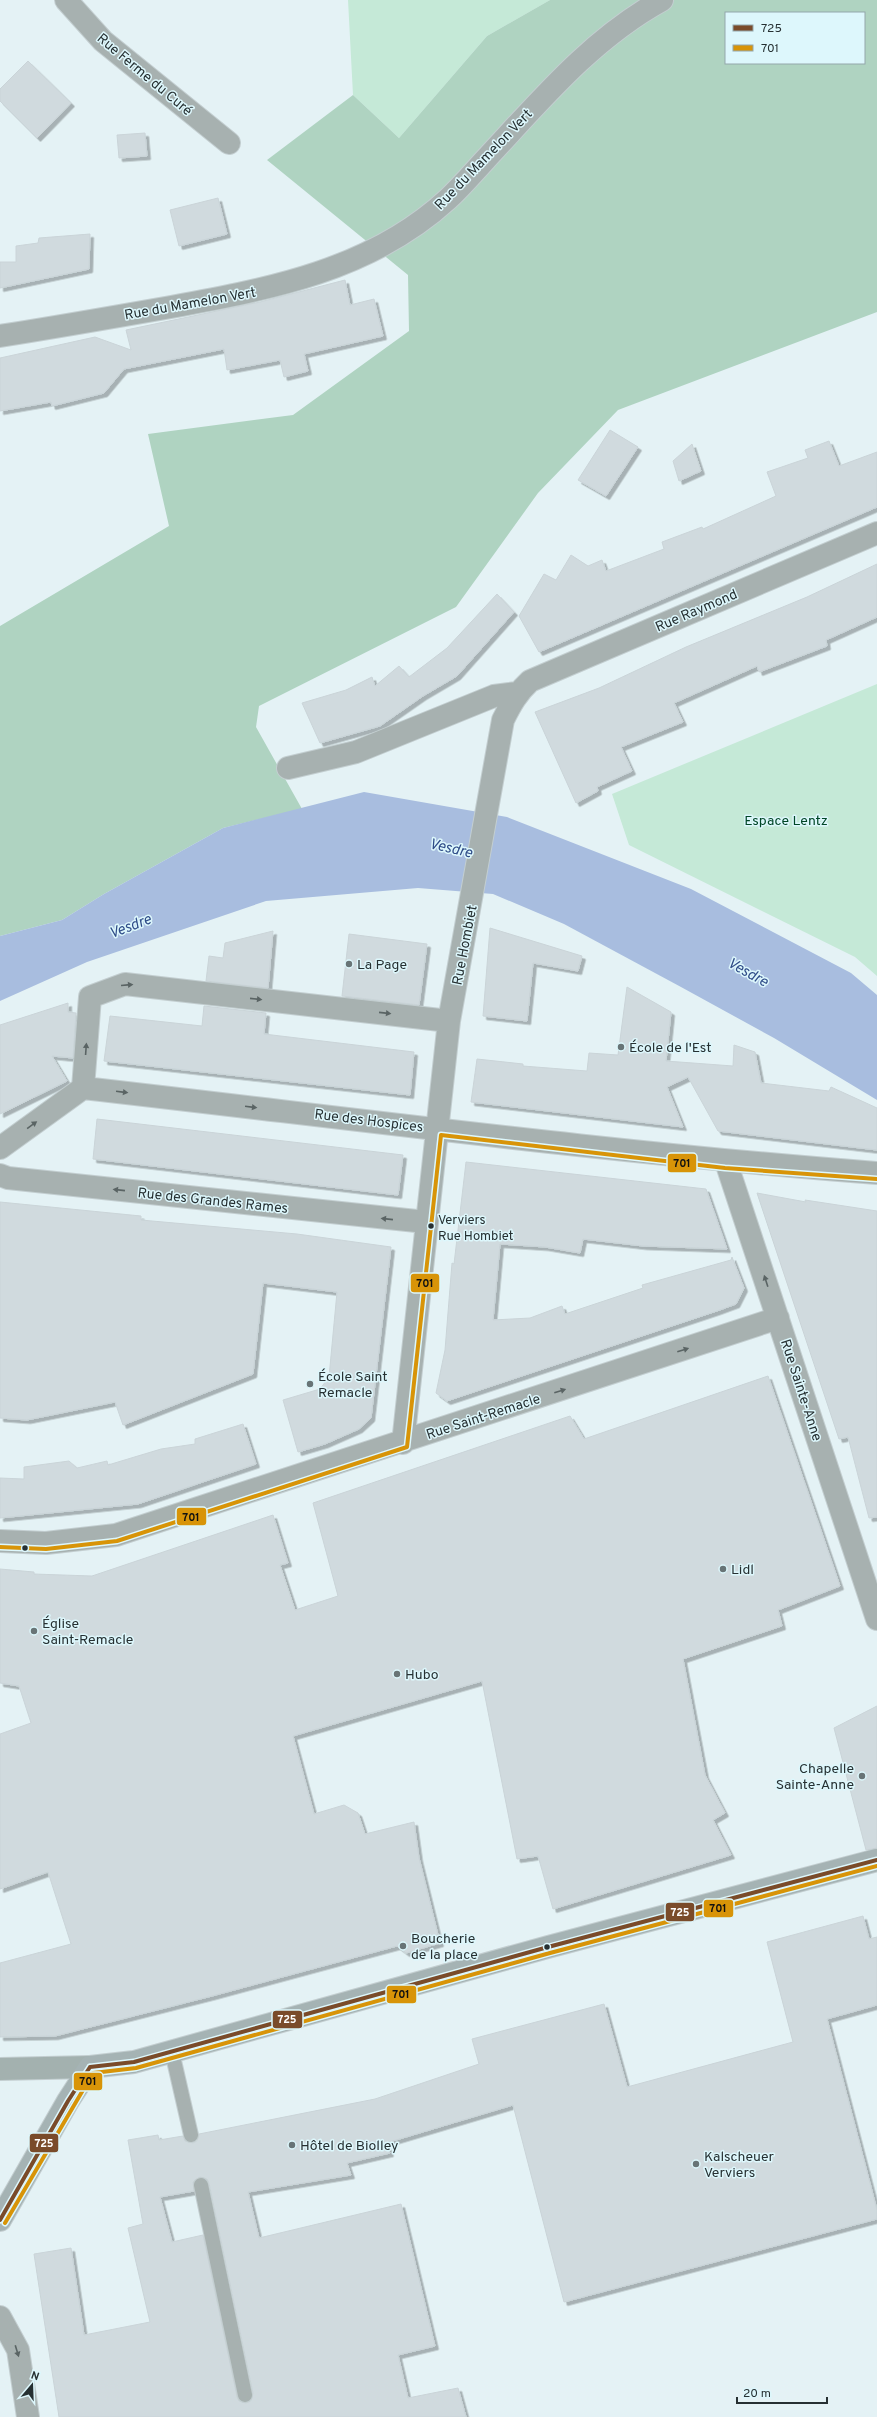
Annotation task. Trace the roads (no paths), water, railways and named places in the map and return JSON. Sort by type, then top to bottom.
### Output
[{"type":"main road","points":[[0,2220],[68,2101],[90,2067],[134,2062],[450,1974],[877,1860]]},
{"type":"street","name":"Rue Ferme du Curé","points":[[66,0],[104,41],[228,143]]},
{"type":"street","name":"Rue du Mamelon Vert","points":[[0,336],[269,289],[333,269],[355,259],[402,235],[448,199],[586,55],[639,13],[662,0]]},
{"type":"street","name":"Rue Raymond","points":[[517,693],[530,681],[877,532]]},
{"type":"street","points":[[288,768],[356,752],[494,696],[517,693]]},
{"type":"street","name":"Rue Hombiet","points":[[403,1443],[436,1128],[449,1021],[470,913],[503,720],[517,693]]},
{"type":"street","points":[[0,1148],[83,1088],[90,997],[125,984],[449,1021]]},
{"type":"street","name":"Rue des Hospices","points":[[83,1088],[726,1162],[877,1173]]},
{"type":"street","name":"Rue Sainte-Anne","points":[[726,1162],[877,1618]]},
{"type":"street","name":"Rue des Grandes Rames","points":[[0,1175],[16,1178],[426,1222]]},
{"type":"street","name":"Rue Saint-Remacle","points":[[0,1541],[46,1543],[116,1535],[403,1443],[778,1318]]},
{"type":"street","points":[[0,2069],[90,2067]]},
{"type":"street","points":[[0,2317],[18,2350],[28,2417]]},
{"type":"lane","points":[[172,2052],[191,2135]]},
{"type":"lane","points":[[201,2185],[245,2395]]},
{"type":"water","name":"Vesdre","points":[[364,792],[507,817],[691,889],[851,973],[877,995],[877,1100],[774,1038],[564,924],[493,894],[418,888],[266,901],[87,962],[0,1001],[0,936],[62,920],[104,894],[223,828]]},
{"type":"place","name":"La Page","points":[[349,964]]},
{"type":"place","name":"École de l'Est","points":[[621,1047]]},
{"type":"place","name":"Verviers Rue Hombiet","points":[[431,1226]]},
{"type":"place","name":"École Saint Remacle","points":[[310,1384]]},
{"type":"place","name":"Lidl","points":[[723,1569]]},
{"type":"place","name":"Église Saint-Remacle","points":[[34,1631]]},
{"type":"place","name":"Hubo","points":[[397,1674]]},
{"type":"place","name":"Chapelle Sainte-Anne","points":[[862,1776]]},
{"type":"place","name":"Boucherie de la place","points":[[403,1946]]},
{"type":"place","name":"Hôtel de Biolley","points":[[292,2145]]},
{"type":"place","name":"Kalscheuer Verviers","points":[[696,2164]]},
{"type":"park label","name":"Espace Lentz","points":[[786,820]]}]
